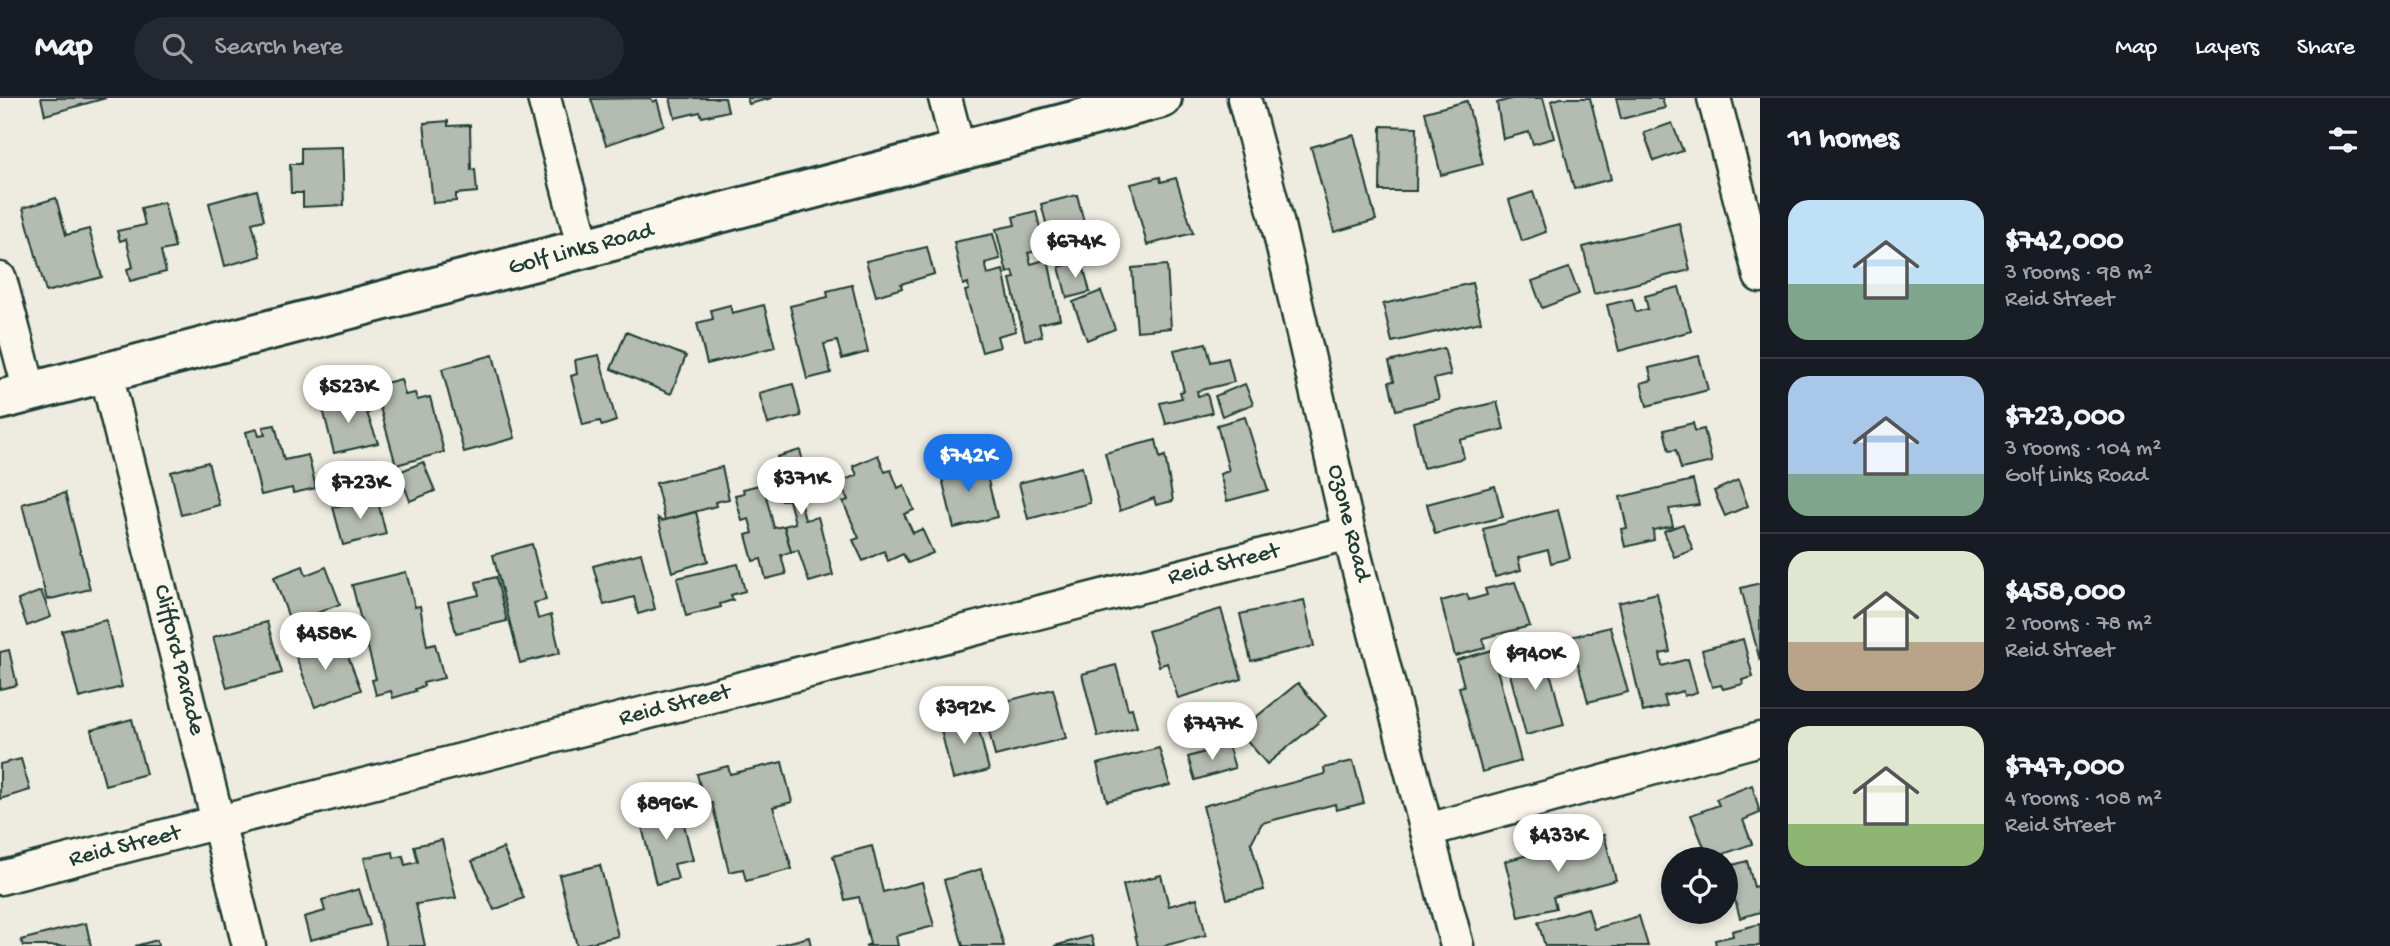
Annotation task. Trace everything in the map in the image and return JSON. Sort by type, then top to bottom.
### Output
[{"type":"main road","name":"Golf Links Road","points":[[15,396],[1162,98]]},
{"type":"street","points":[[544,98],[584,249]]},
{"type":"street","points":[[945,98],[959,151]]},
{"type":"street","name":"Ozone Road","points":[[1244,98],[1277,221],[1349,533],[1457,946]]},
{"type":"street","points":[[1714,98],[1760,276]]},
{"type":"street","points":[[0,279],[15,396]]},
{"type":"street","name":"Clifford Parade","points":[[106,373],[249,946]]},
{"type":"street","name":"Reid Street","points":[[0,878],[1349,533]]},
{"type":"street","points":[[1428,830],[1760,739]]},
{"type":"building","points":[[41,98],[106,98],[45,115]]},
{"type":"building","points":[[651,98],[653,102],[657,100],[664,125],[606,145],[591,99]]},
{"type":"building","points":[[670,98],[725,98],[728,111],[702,117],[700,112],[675,118]]},
{"type":"building","points":[[747,98],[772,98],[749,104]]},
{"type":"building","points":[[1514,98],[1543,98],[1554,138],[1533,144],[1529,132],[1503,139],[1497,103]]},
{"type":"building","points":[[1561,98],[1590,98],[1611,179],[1574,189],[1551,101]]},
{"type":"building","points":[[1616,98],[1662,98],[1665,108],[1621,119]]},
{"type":"building","points":[[1467,101],[1483,164],[1441,175],[1425,112]]},
{"type":"building","points":[[448,121],[448,126],[470,125],[471,170],[475,169],[477,192],[456,194],[456,201],[433,203],[424,123]]},
{"type":"building","points":[[1672,123],[1683,151],[1654,161],[1644,133]]},
{"type":"building","points":[[1381,126],[1417,127],[1416,191],[1380,191]]},
{"type":"building","points":[[1354,135],[1376,220],[1334,232],[1311,147]]},
{"type":"building","points":[[342,147],[344,205],[303,207],[303,193],[291,193],[290,164],[301,164],[301,148]]},
{"type":"building","points":[[1160,177],[1161,182],[1176,178],[1193,233],[1147,245],[1131,184]]},
{"type":"building","points":[[257,190],[264,220],[252,223],[261,256],[225,266],[209,203]]},
{"type":"building","points":[[1533,192],[1546,232],[1522,241],[1509,200]]},
{"type":"building","points":[[1077,195],[1092,253],[1061,261],[1053,228],[1048,230],[1041,204]]},
{"type":"building","points":[[56,198],[66,235],[89,229],[102,277],[46,292],[23,208]]},
{"type":"building","points":[[164,202],[175,248],[161,251],[166,272],[130,281],[127,269],[133,267],[126,239],[120,241],[117,231],[145,225],[141,208]]},
{"type":"building","points":[[1036,211],[1045,249],[1028,253],[1031,264],[1048,259],[1060,319],[1039,324],[1042,336],[1025,340],[1010,279],[1015,278],[1013,271],[1007,273],[996,229],[1015,225],[1013,217]]},
{"type":"building","points":[[1679,223],[1690,270],[1594,294],[1583,247]]},
{"type":"building","points":[[993,234],[1000,259],[985,263],[988,274],[1003,270],[1016,331],[997,336],[1000,347],[982,352],[965,291],[969,290],[968,283],[963,285],[954,242]]},
{"type":"building","points":[[927,247],[934,274],[901,284],[902,288],[876,296],[866,261]]},
{"type":"building","points":[[1082,261],[1090,292],[1067,298],[1059,267]]},
{"type":"building","points":[[1167,265],[1171,328],[1137,331],[1132,268]]},
{"type":"building","points":[[1569,268],[1579,294],[1542,308],[1532,281]]},
{"type":"building","points":[[1472,283],[1481,322],[1392,342],[1383,304]]},
{"type":"building","points":[[852,285],[868,352],[842,359],[837,341],[824,344],[831,373],[807,379],[790,306],[828,297],[827,291]]},
{"type":"building","points":[[1679,287],[1691,331],[1619,351],[1607,305],[1632,299],[1636,312],[1648,309],[1645,296]]},
{"type":"building","points":[[1101,291],[1115,329],[1087,340],[1073,302]]},
{"type":"building","points":[[730,305],[732,313],[764,305],[775,347],[707,364],[697,323],[713,319],[711,310]]},
{"type":"building","points":[[626,332],[686,356],[671,394],[611,369]]},
{"type":"building","points":[[1206,343],[1211,362],[1228,358],[1234,382],[1197,391],[1198,396],[1207,394],[1212,413],[1166,424],[1160,403],[1182,398],[1180,392],[1184,391],[1174,350]]},
{"type":"building","points":[[1444,348],[1451,375],[1434,379],[1439,399],[1396,410],[1389,382],[1394,381],[1389,362]]},
{"type":"building","points":[[493,355],[515,438],[464,452],[442,369]]},
{"type":"building","points":[[599,355],[616,421],[602,426],[600,421],[583,425],[571,376],[577,374],[575,360]]},
{"type":"building","points":[[1699,356],[1708,390],[1647,406],[1641,383],[1652,380],[1649,368]]},
{"type":"building","points":[[401,379],[405,395],[415,393],[417,400],[430,397],[444,452],[396,465],[374,386]]},
{"type":"building","points":[[793,384],[801,416],[768,424],[759,393]]},
{"type":"building","points":[[1245,384],[1253,404],[1222,416],[1215,396]]},
{"type":"building","points":[[338,396],[342,410],[368,402],[370,412],[367,413],[378,443],[334,453],[321,401]]},
{"type":"building","points":[[1497,402],[1504,429],[1460,440],[1464,458],[1423,468],[1413,422]]},
{"type":"building","points":[[1245,417],[1268,490],[1227,501],[1220,474],[1229,471],[1217,425]]},
{"type":"building","points":[[1693,423],[1695,431],[1704,429],[1712,462],[1681,469],[1676,450],[1669,451],[1664,430]]},
{"type":"building","points":[[275,425],[284,460],[308,455],[316,488],[293,493],[292,488],[261,495],[246,432],[257,429],[259,436],[265,435],[263,427]]},
{"type":"building","points":[[1156,440],[1160,458],[1165,456],[1173,501],[1156,505],[1154,498],[1120,511],[1105,453]]},
{"type":"building","points":[[800,450],[812,497],[800,500],[805,520],[818,517],[833,575],[809,582],[798,550],[791,552],[784,526],[795,523],[789,500],[777,500],[770,474],[781,471],[777,457]]},
{"type":"building","points":[[878,455],[885,472],[891,470],[898,488],[904,485],[914,510],[904,514],[913,533],[922,529],[933,553],[908,563],[903,554],[888,561],[884,551],[863,561],[853,540],[859,538],[843,502],[848,500],[840,482],[857,475],[853,466]]},
{"type":"building","points":[[983,460],[997,517],[954,528],[940,470]]},
{"type":"building","points":[[208,462],[219,505],[181,515],[171,472]]},
{"type":"building","points":[[423,462],[435,491],[410,501],[399,472]]},
{"type":"building","points":[[722,467],[729,499],[715,502],[716,506],[665,520],[656,483]]},
{"type":"building","points":[[1082,467],[1090,503],[1028,519],[1019,483]]},
{"type":"building","points":[[1693,480],[1699,505],[1669,509],[1673,526],[1653,530],[1654,540],[1625,547],[1621,529],[1627,528],[1620,497]]},
{"type":"building","points":[[1738,480],[1748,506],[1725,516],[1714,491]]},
{"type":"building","points":[[763,484],[774,528],[784,526],[791,552],[781,555],[786,574],[766,579],[761,559],[753,561],[746,535],[753,533],[749,519],[742,521],[735,495],[744,493],[743,489]]},
{"type":"building","points":[[1495,486],[1503,517],[1435,534],[1427,504]]},
{"type":"building","points":[[65,493],[90,589],[47,600],[22,504]]},
{"type":"building","points":[[377,498],[386,534],[343,545],[333,507]]},
{"type":"building","points":[[1558,510],[1570,558],[1551,563],[1548,550],[1518,558],[1521,570],[1495,577],[1483,529]]},
{"type":"building","points":[[696,512],[708,561],[672,572],[658,518],[662,521]]},
{"type":"building","points":[[1683,524],[1693,550],[1674,557],[1664,531]]},
{"type":"building","points":[[532,544],[546,600],[534,603],[538,619],[551,615],[560,653],[520,663],[493,555]]},
{"type":"building","points":[[641,553],[655,609],[638,614],[634,597],[604,605],[593,566]]},
{"type":"building","points":[[738,564],[745,591],[731,595],[733,600],[720,604],[721,607],[686,616],[677,578]]},
{"type":"building","points":[[303,566],[306,575],[326,567],[340,604],[312,615],[318,632],[297,640],[274,577]]},
{"type":"building","points":[[406,572],[415,607],[420,606],[427,646],[435,644],[444,678],[423,683],[424,686],[415,689],[416,691],[393,698],[391,691],[376,695],[372,680],[376,679],[352,585]]},
{"type":"building","points":[[496,577],[507,621],[456,633],[448,602],[479,595],[476,582]]},
{"type":"building","points":[[1515,582],[1530,626],[1483,638],[1485,648],[1455,656],[1441,601],[1467,594],[1469,600],[1487,595],[1485,589]]},
{"type":"building","points":[[1760,583],[1760,661],[1741,588]]},
{"type":"building","points":[[41,591],[51,617],[27,626],[18,600]]},
{"type":"building","points":[[1657,593],[1670,652],[1660,654],[1662,666],[1688,659],[1697,692],[1684,696],[1683,691],[1664,696],[1667,706],[1643,712],[1618,603]]},
{"type":"building","points":[[1304,600],[1314,646],[1251,661],[1240,614]]},
{"type":"building","points":[[1221,609],[1242,679],[1178,698],[1167,663],[1159,666],[1148,631]]},
{"type":"building","points":[[106,620],[122,687],[79,698],[62,631]]},
{"type":"building","points":[[267,622],[282,673],[227,688],[213,637]]},
{"type":"building","points":[[1610,627],[1628,692],[1588,702],[1571,637]]},
{"type":"building","points":[[319,636],[327,657],[346,651],[361,690],[315,707],[292,646]]},
{"type":"building","points":[[1743,639],[1753,677],[1742,680],[1743,684],[1723,689],[1721,685],[1712,687],[1702,650]]},
{"type":"building","points":[[1544,649],[1564,725],[1526,735],[1506,659]]},
{"type":"building","points":[[9,650],[17,685],[0,689],[0,652]]},
{"type":"building","points":[[1492,650],[1521,761],[1482,772],[1459,687],[1464,686],[1457,660]]},
{"type":"building","points":[[1116,665],[1128,709],[1132,708],[1137,727],[1098,737],[1082,674]]},
{"type":"building","points":[[1298,683],[1326,716],[1267,764],[1239,731]]},
{"type":"building","points":[[1053,689],[1066,738],[995,756],[983,707]]},
{"type":"building","points":[[975,714],[989,770],[953,779],[939,722]]},
{"type":"building","points":[[132,719],[146,774],[105,785],[91,730]]},
{"type":"building","points":[[1228,745],[1235,768],[1195,780],[1188,757]]},
{"type":"building","points":[[1159,748],[1170,785],[1107,801],[1097,764]]},
{"type":"building","points":[[21,759],[30,790],[0,799],[0,764]]},
{"type":"building","points":[[1353,761],[1364,803],[1336,810],[1335,804],[1262,823],[1251,843],[1264,890],[1227,899],[1203,806],[1325,774],[1324,768]]},
{"type":"building","points":[[782,762],[792,802],[773,807],[792,869],[746,881],[743,869],[729,872],[712,803],[705,805],[697,774],[728,766],[730,774]]},
{"type":"building","points":[[1752,785],[1760,813],[1743,820],[1752,844],[1738,849],[1704,847],[1691,815],[1719,805],[1716,799]]},
{"type":"building","points":[[679,805],[693,860],[674,864],[678,879],[656,884],[639,815]]},
{"type":"building","points":[[1604,835],[1616,880],[1553,897],[1556,908],[1519,917],[1505,861]]},
{"type":"building","points":[[442,840],[456,898],[416,904],[425,946],[386,946],[364,858],[393,852],[394,858],[403,856],[405,865],[418,862],[414,846]]},
{"type":"building","points":[[872,846],[883,892],[922,882],[934,926],[896,936],[898,946],[865,946],[870,944],[859,897],[845,900],[833,856]]},
{"type":"building","points":[[503,848],[524,898],[494,910],[472,861]]},
{"type":"building","points":[[1747,861],[1754,887],[1760,885],[1760,912],[1740,918],[1738,911],[1738,864]]},
{"type":"building","points":[[600,865],[618,936],[577,946],[559,875]]},
{"type":"building","points":[[981,869],[1004,946],[963,946],[944,880]]},
{"type":"building","points":[[1161,875],[1169,906],[1197,898],[1206,935],[1163,946],[1138,946],[1123,885]]},
{"type":"building","points":[[359,889],[370,925],[310,940],[304,917],[325,911],[322,900]]},
{"type":"building","points":[[1588,908],[1594,929],[1639,916],[1648,946],[1545,946],[1538,922]]},
{"type":"building","points":[[86,923],[91,946],[23,946],[21,940]]},
{"type":"building","points":[[1760,924],[1760,946],[1716,946],[1715,940],[1733,936],[1732,931]]},
{"type":"building","points":[[1091,936],[1094,946],[1054,946]]},
{"type":"building","points":[[809,937],[811,946],[775,946]]},
{"type":"building","points":[[157,940],[158,946],[135,946]]}]
